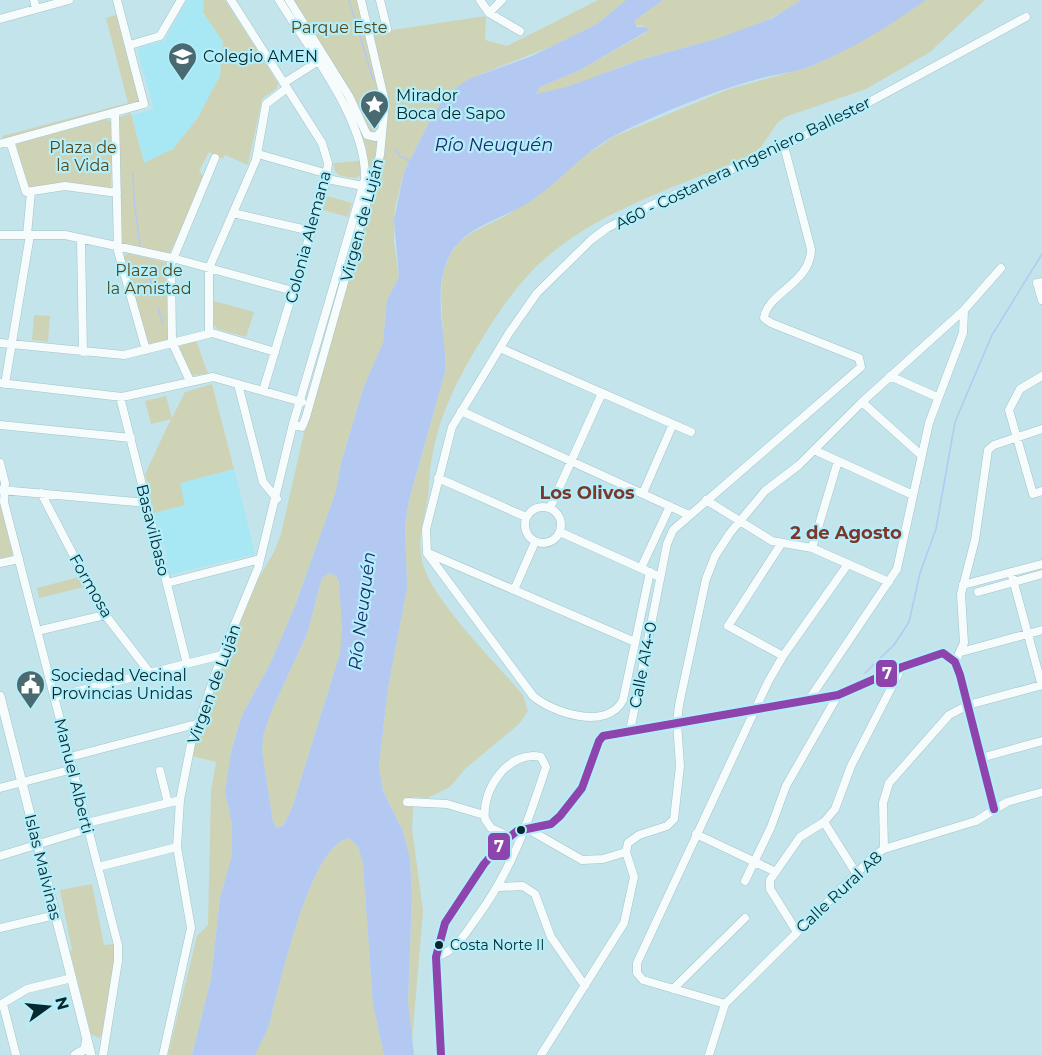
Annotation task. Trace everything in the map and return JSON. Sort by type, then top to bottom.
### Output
[{"type":"main road","name":"Islas Malvinas","points":[[0,696],[3,724],[22,783],[91,1055]]},
{"type":"main road","points":[[75,1055],[85,1049],[87,1037]]},
{"type":"street","points":[[34,0],[36,9]]},
{"type":"street","points":[[0,19],[69,0]]},
{"type":"street","points":[[0,144],[144,104],[117,0]]},
{"type":"street","points":[[130,45],[160,36],[181,0]]},
{"type":"street","name":"Colonia Alemana","points":[[231,0],[323,147],[327,176],[263,391]]},
{"type":"street","name":"Virgen de Luján","points":[[163,1055],[192,928],[177,847],[180,800],[196,724],[260,559],[300,402],[363,186],[365,164],[361,141],[348,114],[279,0]]},
{"type":"street","points":[[289,0],[349,96],[367,135],[376,136],[383,128]]},
{"type":"street","name":"Virgen de Luján","points":[[294,424],[302,427],[310,404],[372,188],[383,128],[385,102],[361,0]]},
{"type":"street","points":[[380,0],[387,29]]},
{"type":"street","points":[[480,0],[489,13],[520,31]]},
{"type":"street","points":[[489,13],[502,0]]},
{"type":"street","name":"A60 - Costanera Ingeniero Ballester","points":[[427,553],[426,529],[448,438],[461,411],[523,312],[555,273],[607,228],[648,207],[784,146],[1026,17]]},
{"type":"street","points":[[209,333],[209,268],[258,154],[266,104],[285,85],[317,62]]},
{"type":"street","points":[[115,113],[118,248],[146,350]]},
{"type":"street","points":[[10,141],[22,188],[26,192],[65,186],[117,193]]},
{"type":"street","name":"Calle A14-0","points":[[441,1055],[436,957],[441,933],[451,911],[484,864],[510,837],[526,828],[556,821],[582,788],[601,738],[630,731],[669,537],[689,515],[861,367],[859,358],[771,324],[764,318],[769,307],[807,269],[811,258],[812,249],[784,146]]},
{"type":"street","points":[[258,154],[372,188]]},
{"type":"street","points":[[190,381],[173,344],[172,258],[215,158]]},
{"type":"street","points":[[31,192],[29,235],[2,384],[120,397],[213,377],[310,404]]},
{"type":"street","points":[[233,213],[311,231]]},
{"type":"street","points":[[0,235],[58,234],[172,258],[293,291]]},
{"type":"street","points":[[81,240],[83,352]]},
{"type":"street","points":[[541,1055],[615,939],[627,914],[634,877],[626,852],[628,843],[635,837],[667,826],[674,819],[680,766],[677,722],[706,579],[715,556],[765,491],[814,450],[862,402],[964,310],[1001,268]]},
{"type":"street","points":[[1042,282],[1037,283],[1042,300]]},
{"type":"street","points":[[808,701],[889,582],[900,559],[921,455],[937,397],[963,333],[964,310]]},
{"type":"street","points":[[0,343],[124,356],[216,333],[275,352]]},
{"type":"street","points":[[500,348],[691,432]]},
{"type":"street","points":[[890,376],[937,397]]},
{"type":"street","points":[[1042,376],[1025,384],[1010,404],[1009,416],[1033,494],[1042,491]]},
{"type":"street","points":[[238,384],[263,482],[277,499]]},
{"type":"street","points":[[550,508],[602,393]]},
{"type":"street","name":"Basavilbaso","points":[[120,397],[187,664]]},
{"type":"street","points":[[862,402],[921,455]]},
{"type":"street","points":[[461,411],[689,515]]},
{"type":"street","points":[[643,493],[673,424]]},
{"type":"street","points":[[0,425],[131,438]]},
{"type":"street","points":[[955,662],[961,652],[965,637],[960,603],[975,540],[988,450],[993,445],[1042,429]]},
{"type":"street","points":[[814,450],[913,495]]},
{"type":"street","points":[[812,548],[838,461]]},
{"type":"street","name":"Manuel Alberti","points":[[0,463],[4,502],[119,953],[103,1055]]},
{"type":"street","points":[[438,478],[526,517]]},
{"type":"street","points":[[2,490],[147,503]]},
{"type":"street","name":"Formosa","points":[[41,493],[105,615],[150,673]]},
{"type":"street","points":[[706,500],[739,522],[781,544],[812,548],[889,582]]},
{"type":"street","points":[[641,568],[670,506]]},
{"type":"street","points":[[535,508],[550,508],[560,519],[560,532],[547,543],[535,542],[526,534],[526,517],[535,508]]},
{"type":"street","points":[[560,532],[660,577]]},
{"type":"street","points":[[513,590],[535,542]]},
{"type":"street","points":[[781,544],[728,626],[783,656]]},
{"type":"street","points":[[427,553],[635,642]]},
{"type":"street","points":[[427,553],[525,687],[550,707],[587,716],[603,715],[615,710],[623,700],[650,572]]},
{"type":"street","points":[[0,563],[19,559]]},
{"type":"street","points":[[167,583],[260,559]]},
{"type":"street","points":[[709,1055],[725,1004],[639,977],[637,963],[754,710],[783,656],[848,564]]},
{"type":"street","points":[[963,585],[1042,564]]},
{"type":"street","points":[[884,849],[883,803],[889,783],[949,715],[968,705],[1042,685],[1011,572]]},
{"type":"street","points":[[978,592],[1042,574]]},
{"type":"street","points":[[38,631],[105,615]]},
{"type":"street","points":[[961,652],[1042,630]]},
{"type":"street","points":[[630,731],[838,695],[939,653],[948,655],[955,662],[994,809]]},
{"type":"street","points":[[54,697],[222,654]]},
{"type":"street","points":[[797,932],[771,889],[770,880],[800,837],[824,822],[835,809],[851,766],[902,667]]},
{"type":"street","points":[[744,881],[771,827],[786,786],[838,695]]},
{"type":"street","points":[[70,757],[196,724]]},
{"type":"street","points":[[981,758],[1042,741]]},
{"type":"street","points":[[436,957],[450,951],[460,941],[499,887],[526,828],[546,767],[542,757],[523,757],[502,771],[491,788],[484,815],[491,828],[510,837]]},
{"type":"street","points":[[0,788],[73,769]]},
{"type":"street","points":[[159,771],[168,803]]},
{"type":"street","name":"Calle Rural A8","points":[[725,1004],[856,873],[884,849],[976,821],[1007,802],[1042,792]]},
{"type":"street","points":[[0,856],[38,845],[87,826],[180,800]]},
{"type":"street","points":[[408,802],[447,804],[484,815]]},
{"type":"street","points":[[824,822],[856,873]]},
{"type":"street","points":[[526,828],[582,860],[593,861],[626,852]]},
{"type":"street","points":[[696,834],[776,872]]},
{"type":"street","points":[[98,867],[177,847]]},
{"type":"street","points":[[499,887],[523,886],[535,894],[551,937],[585,986]]},
{"type":"street","points":[[0,928],[55,915]]},
{"type":"street","points":[[673,989],[745,918]]},
{"type":"street","points":[[16,1055],[1,1004],[27,989],[72,978]]},
{"type":"shaded area","name":"Colegio AMEN","points":[[187,0],[204,0],[203,12],[223,41],[220,76],[199,116],[173,149],[144,163],[132,115],[154,109],[138,52],[140,47],[164,41]]},
{"type":"shaded area","points":[[234,469],[255,554],[169,575],[165,547],[162,544],[154,513],[185,505],[180,483]]},
{"type":"green space","points":[[204,0],[225,0],[278,83],[277,88],[262,99],[248,165],[225,155],[223,159],[209,152],[199,171],[204,177],[170,253],[125,246],[121,243],[118,118],[131,113],[144,163],[173,149],[197,119],[220,76],[223,42],[203,12]]},
{"type":"green space","points":[[283,0],[287,0],[346,94],[365,136],[378,138],[376,158],[370,179],[366,147],[357,125]]},
{"type":"green space","name":"Parque Este","points":[[291,0],[359,0],[380,88],[381,122],[377,134],[370,134]]},
{"type":"green space","points":[[598,0],[626,0],[597,24],[553,46],[471,78],[428,124],[404,172],[395,208],[394,242],[399,277],[387,300],[383,343],[364,386],[341,463],[336,491],[295,606],[270,664],[242,715],[231,752],[225,791],[232,825],[232,855],[220,898],[211,979],[192,1055],[168,1055],[197,936],[208,925],[211,791],[216,762],[192,756],[200,725],[257,581],[274,552],[281,534],[305,428],[379,173],[388,106],[372,33],[486,16],[485,40],[507,46]]},
{"type":"green space","points":[[663,0],[801,0],[759,24],[736,33],[643,59],[568,89],[536,94],[540,87],[580,70],[647,32],[644,26],[634,25],[634,21]]},
{"type":"green space","points":[[926,0],[985,0],[930,52],[866,89],[788,116],[778,122],[761,147],[751,155],[621,210],[572,238],[549,255],[517,288],[490,326],[449,400],[433,450],[421,536],[421,556],[431,582],[441,598],[468,633],[523,695],[528,711],[519,724],[465,769],[450,787],[428,798],[414,797],[412,828],[423,911],[412,1042],[408,1002],[412,895],[410,859],[403,831],[383,791],[379,765],[388,688],[407,588],[405,526],[409,500],[445,372],[441,296],[443,273],[450,255],[458,243],[471,233],[509,214],[575,162],[615,136],[729,89],[809,67],[834,56]]},
{"type":"green space","points":[[118,14],[141,98],[140,103],[3,140],[2,136],[128,103],[106,18]]},
{"type":"green space","name":"Plaza de la Vida","points":[[107,119],[113,124],[111,189],[29,190],[16,144]]},
{"type":"green space","points":[[360,161],[360,175],[357,178],[338,174],[333,163]]},
{"type":"green space","points":[[327,196],[352,203],[348,217],[323,210]]},
{"type":"green space","name":"Plaza de la Amistad","points":[[128,253],[168,263],[168,341],[149,346],[123,257]]},
{"type":"green space","points":[[214,301],[254,312],[246,337],[217,329],[214,324]]},
{"type":"green space","points":[[34,315],[50,316],[48,342],[32,340]]},
{"type":"green space","points":[[196,340],[208,374],[191,375],[179,349],[181,345]]},
{"type":"green space","points":[[212,384],[234,469],[180,483],[185,505],[154,513],[145,474],[171,419],[151,424],[145,401],[166,396],[172,418],[185,392]]},
{"type":"green space","points":[[0,499],[13,553],[12,556],[0,560]]},
{"type":"green space","points":[[330,573],[336,576],[343,604],[340,653],[292,808],[283,826],[277,828],[273,822],[262,751],[263,736],[271,712],[307,634],[322,578]]},
{"type":"green space","points":[[79,577],[84,587],[39,598],[37,588]]},
{"type":"green space","points":[[349,838],[358,846],[363,864],[373,1004],[384,1055],[255,1055],[269,1025],[289,949],[310,889],[322,864],[335,846]]},
{"type":"green space","points":[[92,884],[104,945],[114,944],[116,953],[102,1034],[99,1038],[91,1034],[70,951],[72,950],[60,890]]},
{"type":"water","name":"Río Neuquén","points":[[626,0],[663,0],[634,21],[637,27],[646,27],[649,30],[580,70],[540,87],[536,94],[567,87],[640,60],[716,39],[773,18],[801,0],[926,0],[899,19],[826,60],[703,97],[614,136],[591,151],[528,203],[474,230],[456,245],[444,269],[441,283],[445,372],[409,500],[405,526],[407,588],[388,688],[379,765],[383,791],[403,831],[410,859],[412,895],[408,1002],[414,1055],[384,1055],[373,1004],[363,864],[358,846],[349,838],[335,846],[322,864],[310,889],[289,949],[269,1025],[255,1055],[192,1055],[211,979],[220,898],[232,855],[232,825],[225,791],[231,752],[242,715],[270,664],[295,606],[336,491],[341,463],[364,386],[383,343],[387,300],[399,277],[394,220],[404,172],[441,103],[458,86],[471,78],[532,56],[597,24]],"holes":[[[330,573],[336,576],[339,582],[342,629],[340,653],[292,808],[283,826],[277,828],[273,822],[262,751],[263,736],[271,712],[307,634],[322,578]]]},
{"type":"waterway","points":[[349,0],[373,79]]},
{"type":"waterway","points":[[395,149],[400,156],[410,161]]},
{"type":"waterway","points":[[133,173],[140,246]]},
{"type":"waterway","points":[[865,673],[894,645],[909,622],[920,573],[936,529],[955,422],[992,335],[1042,254]]},
{"type":"waterway","points":[[149,276],[152,286]]},
{"type":"waterway","points":[[158,308],[163,324]]},
{"type":"transit line","name":"7","points":[[441,1055],[436,957],[445,923],[484,864],[502,843],[517,831],[551,824],[560,816],[582,788],[599,741],[603,736],[838,695],[902,667],[943,653],[955,662],[960,675],[994,809]]},
{"type":"place","name":"Colegio AMEN","points":[[182,82]]},
{"type":"place","name":"Mirador Boca de Sapo","points":[[375,130]]},
{"type":"place","name":"Sociedad Vecinal Provincias Unidas","points":[[30,710]]},
{"type":"place","name":"Costa Norte II","points":[[439,945]]},
{"type":"district","name":"Los Olivos","points":[[587,493]]},
{"type":"district","name":"2 de Agosto","points":[[846,533]]}]
